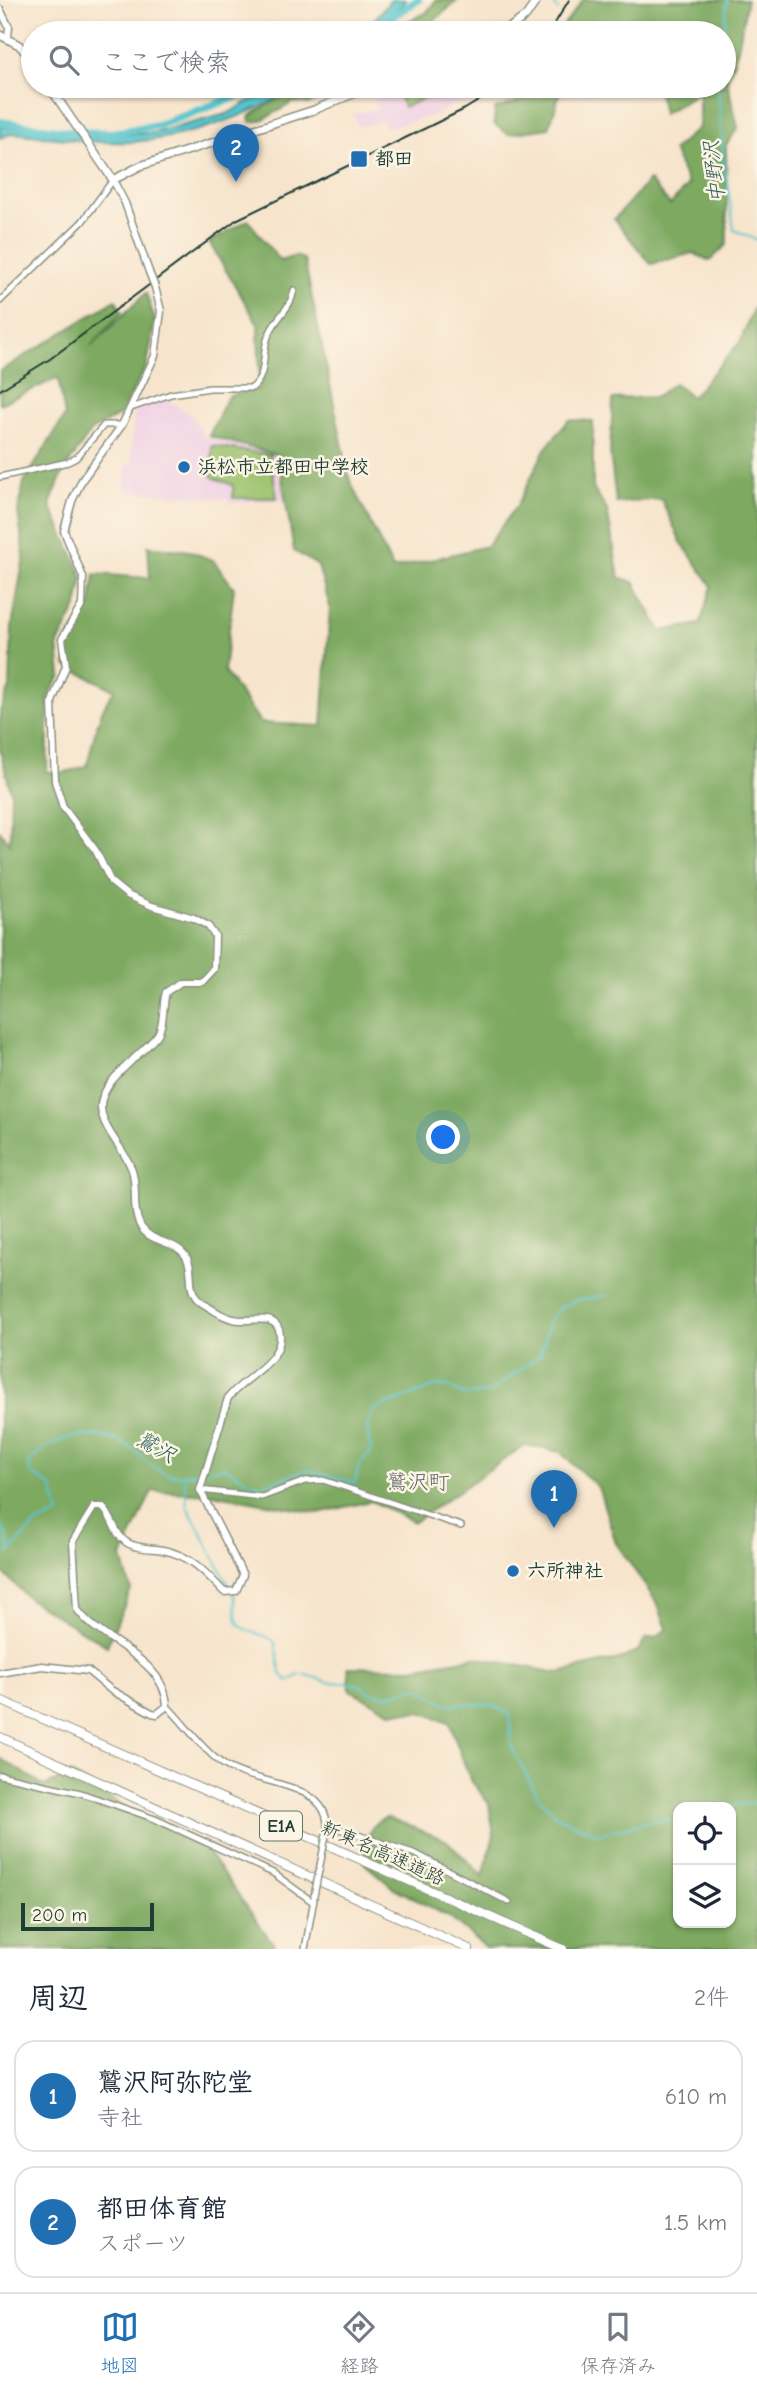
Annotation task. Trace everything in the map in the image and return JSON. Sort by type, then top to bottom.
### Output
[{"type":"highway","points":[[519,21],[537,0]]},
{"type":"highway","points":[[4,36],[21,51]]},
{"type":"highway","points":[[57,98],[113,180],[140,166],[314,110],[343,98]]},
{"type":"highway","name":"新東名高速道路","points":[[0,1700],[563,1949]]},
{"type":"highway","name":"E1A","points":[[0,1737],[469,1949]]},
{"type":"main road","points":[[0,9],[9,27],[4,36]]},
{"type":"main road","points":[[0,1673],[42,1666],[88,1671],[111,1690],[152,1713],[157,1714],[167,1706],[163,1689],[139,1657],[77,1609],[73,1541],[94,1507],[102,1507],[124,1541],[133,1546],[165,1550],[186,1557],[199,1564],[224,1592],[236,1591],[243,1575],[201,1490],[228,1398],[276,1352],[280,1331],[276,1324],[267,1320],[226,1317],[199,1301],[192,1292],[190,1267],[185,1255],[176,1248],[155,1241],[142,1228],[136,1212],[131,1168],[107,1124],[101,1107],[106,1088],[160,1031],[166,992],[181,982],[202,982],[214,970],[215,936],[208,926],[194,918],[144,903],[127,895],[111,882],[96,850],[63,807],[55,781],[52,702],[66,666],[62,639],[82,605],[81,568],[64,531],[72,501],[82,480],[122,425],[131,408],[155,356],[161,330],[161,311],[155,288],[125,203],[113,180]]},
{"type":"street","points":[[0,300],[82,222],[113,180]]},
{"type":"street","points":[[131,408],[171,394],[210,388],[252,388],[260,378],[269,334],[291,301],[294,290]]},
{"type":"street","points":[[0,477],[68,462],[76,458],[104,425],[122,425]]},
{"type":"street","points":[[201,1490],[262,1497],[305,1481],[323,1480],[461,1526]]},
{"type":"street","points":[[167,1706],[220,1763],[247,1777],[300,1789],[318,1803],[327,1827],[305,1949]]},
{"type":"street","points":[[0,1775],[81,1793],[155,1819],[273,1872],[314,1899]]},
{"type":"street","points":[[327,1827],[416,1854],[509,1902]]},
{"type":"shaded area","points":[[374,98],[454,98],[457,103],[435,115],[386,128],[382,121],[358,127],[353,114],[377,109]]},
{"type":"shaded area","points":[[166,395],[167,399],[193,417],[206,438],[275,454],[284,500],[229,503],[228,499],[124,491],[126,463],[131,463],[134,412]]},
{"type":"green space","points":[[436,0],[458,0],[434,21],[408,21],[426,13]]},
{"type":"green space","points":[[583,0],[747,0],[736,55],[736,21],[567,21]]},
{"type":"green space","points":[[279,98],[319,98],[310,104],[294,102],[260,121],[251,122],[249,118]]},
{"type":"green space","points":[[400,98],[425,98],[404,107]]},
{"type":"green space","points":[[558,98],[549,128],[508,134],[494,124],[495,109],[523,100]]},
{"type":"green space","points":[[660,98],[689,98],[663,114]]},
{"type":"green space","points":[[699,98],[731,98],[738,128],[726,145],[727,244],[710,261],[693,253],[651,264],[614,219],[649,180],[670,205],[688,185],[673,150],[699,127]]},
{"type":"green space","points":[[248,220],[280,261],[295,256],[304,259],[350,481],[393,569],[487,546],[518,504],[545,449],[569,420],[593,421],[593,488],[607,510],[619,577],[634,582],[661,631],[700,624],[712,586],[681,542],[661,499],[616,503],[610,451],[613,399],[656,397],[674,383],[692,397],[740,342],[757,300],[757,1949],[487,1949],[449,1917],[392,1887],[364,1863],[371,1829],[387,1817],[446,1840],[483,1876],[494,1835],[489,1804],[470,1779],[449,1722],[420,1712],[390,1712],[350,1690],[348,1667],[412,1668],[475,1657],[558,1673],[623,1658],[639,1650],[645,1639],[656,1637],[667,1629],[657,1603],[616,1543],[598,1487],[560,1452],[525,1445],[414,1522],[372,1501],[318,1513],[212,1494],[152,1491],[122,1557],[131,1590],[107,1646],[29,1599],[0,1569],[0,831],[10,844],[11,792],[0,750],[0,711],[10,687],[12,626],[24,556],[18,511],[24,482],[65,416],[58,378],[0,404],[0,371],[116,300],[122,312],[91,346],[146,293],[155,320],[147,366],[120,415],[92,430],[63,472],[50,505],[83,577],[77,607],[58,644],[61,676],[49,695],[47,772],[62,773],[87,766],[100,716],[115,690],[66,666],[67,640],[90,607],[95,574],[150,578],[148,546],[189,551],[213,560],[234,588],[224,671],[261,723],[322,726],[330,607],[318,566],[294,551],[278,455],[209,436],[228,396],[260,388],[258,324],[209,242]]},
{"type":"green space","points":[[212,446],[270,455],[277,498],[233,498],[233,485],[212,477]]},
{"type":"green space","points":[[0,1758],[45,1786],[71,1774],[136,1814],[202,1844],[277,1949],[0,1949]]},
{"type":"water","points":[[391,0],[406,0],[389,21],[373,21]]},
{"type":"water","points":[[254,98],[279,98],[219,123],[154,140],[72,140],[13,133],[0,138],[0,126],[95,136],[153,133],[227,114]]},
{"type":"waterway","points":[[385,21],[418,0]]},
{"type":"waterway","points":[[552,0],[558,11]]},
{"type":"waterway","name":"中野沢","points":[[725,21],[727,0]]},
{"type":"waterway","points":[[0,122],[70,132],[113,133],[159,125],[232,98]]},
{"type":"waterway","name":"中野沢","points":[[719,98],[723,153],[734,230],[757,240]]},
{"type":"waterway","points":[[208,1470],[225,1467],[251,1483],[262,1485],[307,1470],[355,1483],[359,1465],[371,1452],[367,1427],[373,1410],[436,1386],[449,1387],[464,1395],[489,1393],[540,1355],[550,1319],[560,1308],[577,1300],[606,1296]]},
{"type":"waterway","name":"鷲沢","points":[[0,1524],[8,1537],[9,1553],[34,1525],[59,1514],[52,1487],[31,1474],[29,1464],[37,1454],[48,1447],[72,1437],[111,1438],[129,1446],[155,1468],[168,1474],[200,1472]]},
{"type":"waterway","points":[[184,1475],[187,1506],[230,1587]]},
{"type":"waterway","points":[[233,1592],[238,1622],[243,1628],[275,1642],[281,1674],[288,1681],[300,1675],[307,1675],[328,1682],[358,1684],[369,1692],[388,1696],[411,1688],[421,1689],[445,1704],[492,1705],[509,1714],[512,1748],[539,1798],[560,1818],[599,1834],[652,1821],[673,1820]]},
{"type":"waterway","points":[[736,1805],[757,1803]]},
{"type":"railway","points":[[556,21],[569,0]]},
{"type":"railway","points":[[0,390],[50,359],[236,220],[483,98]]},
{"type":"place","name":"都田","points":[[359,159]]},
{"type":"place","name":"都田体育館","points":[[236,182]]},
{"type":"place","name":"浜松市立都田中学校","points":[[184,467]]},
{"type":"place","name":"鷲沢阿弥陀堂","points":[[554,1528]]},
{"type":"place","name":"六所神社","points":[[513,1571]]},
{"type":"district","name":"鷲沢町","points":[[418,1482]]}]
